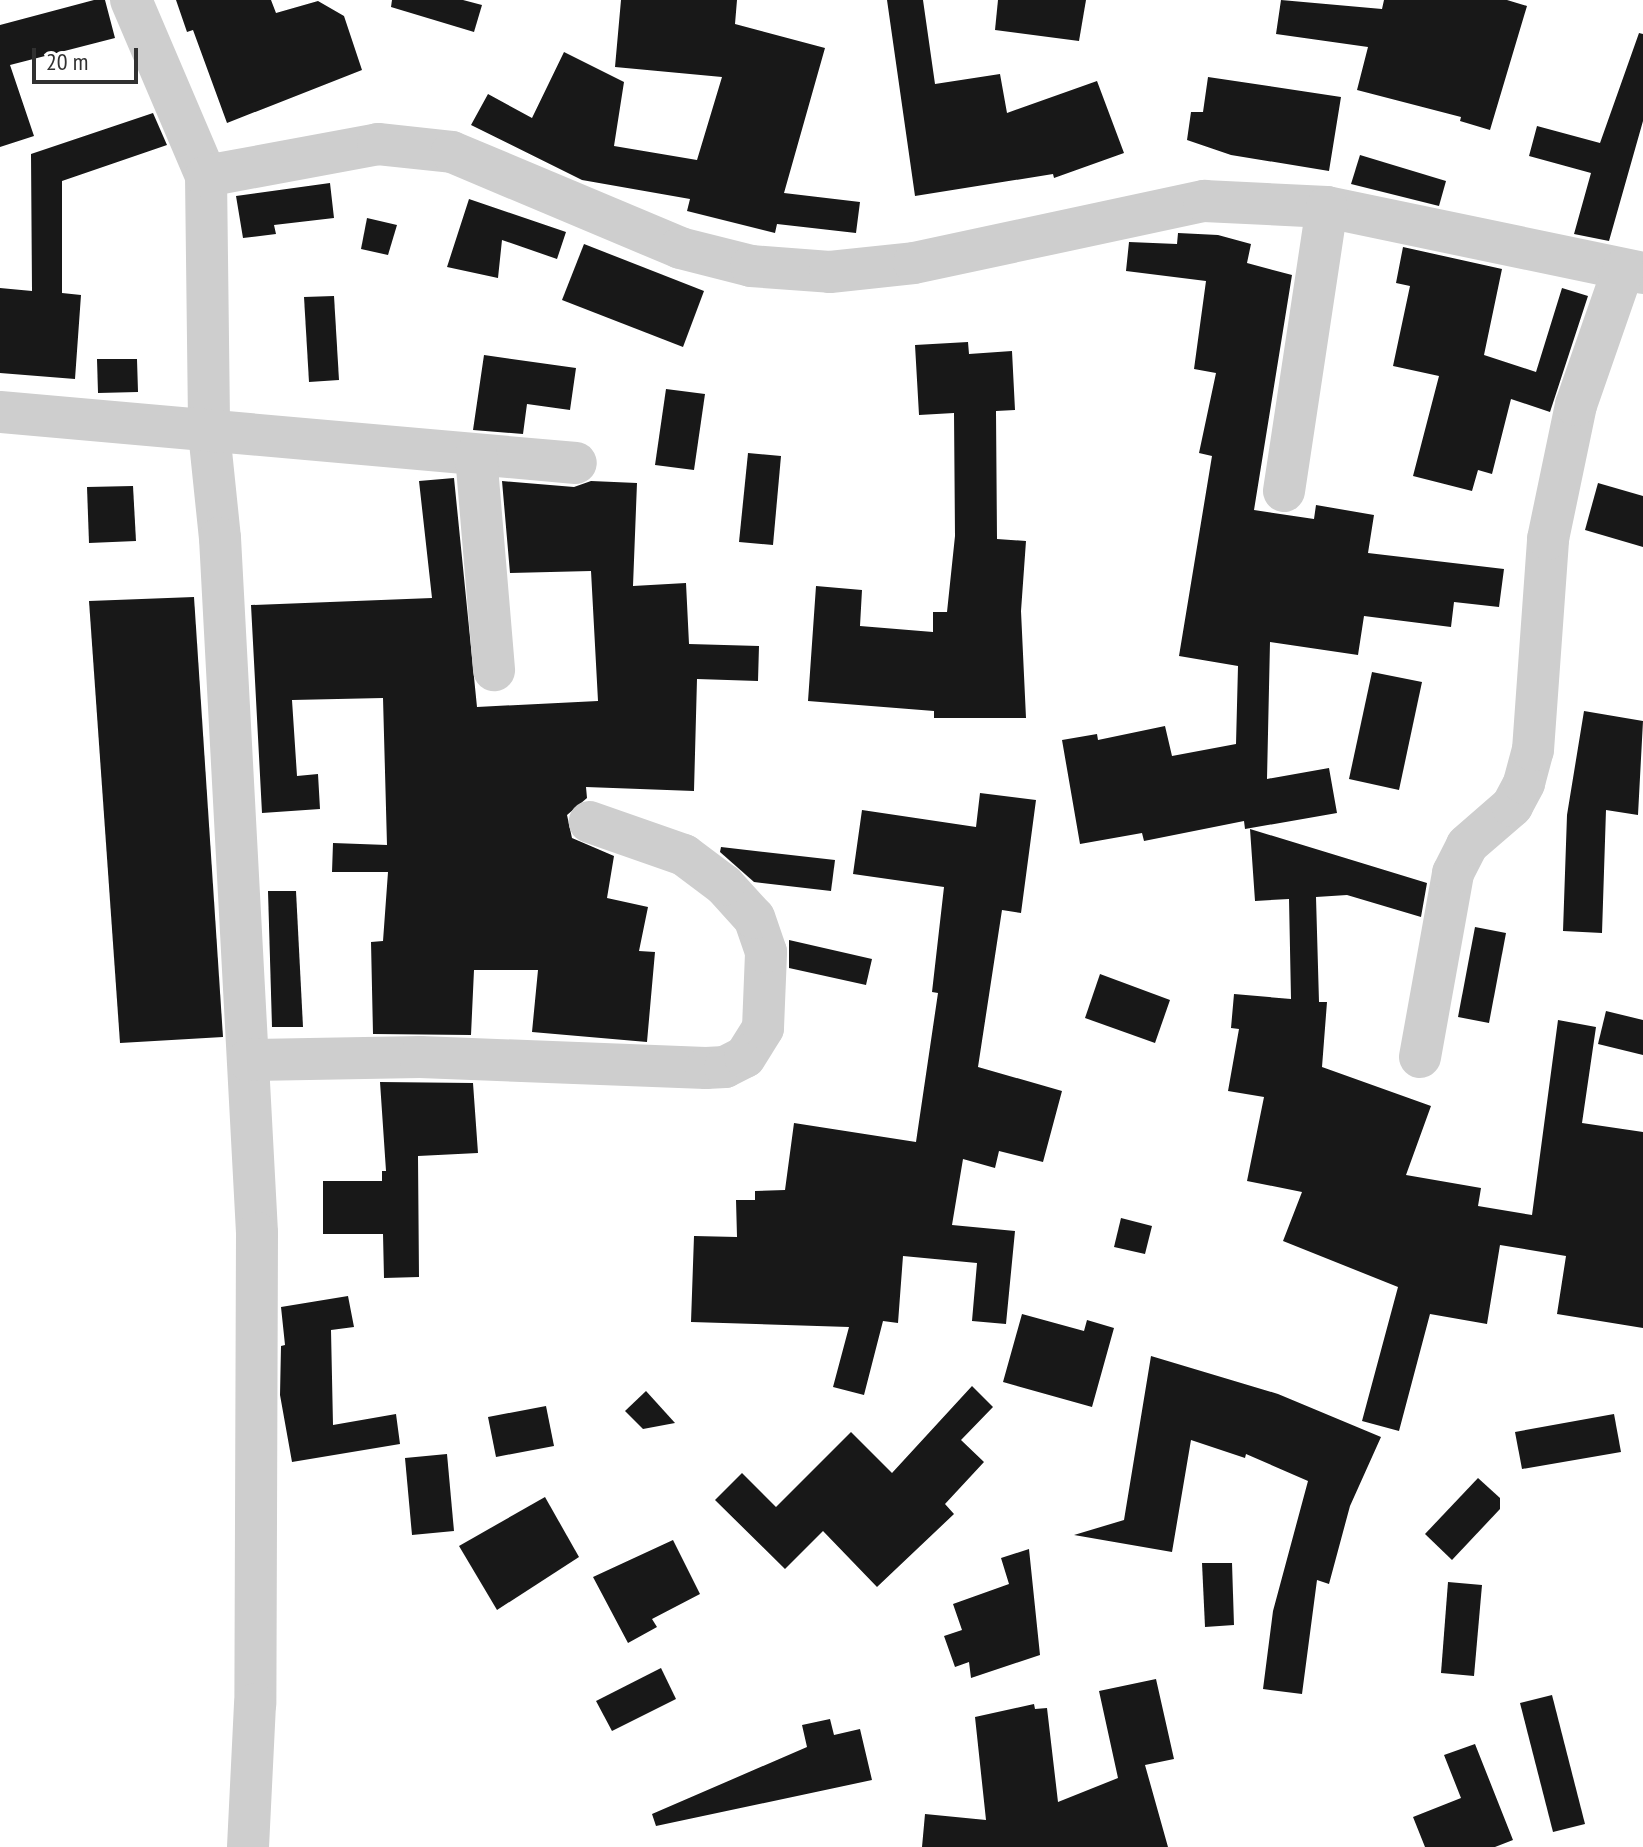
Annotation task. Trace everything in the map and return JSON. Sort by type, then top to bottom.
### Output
[{"type":"street","points":[[131,0],[206,176],[209,432],[221,553],[248,1060],[258,1399],[248,1847]]},
{"type":"street","points":[[206,176],[378,144],[452,152],[680,248],[751,266],[830,272],[914,263],[1204,201],[1327,207],[1633,271],[1576,405],[1548,539],[1533,750],[1524,783],[1512,806],[1467,845],[1453,873],[1420,1057]]},
{"type":"street","points":[[1284,491],[1327,207]]},
{"type":"street","points":[[0,412],[576,463]]},
{"type":"street","points":[[476,455],[494,670]]},
{"type":"street","points":[[248,1060],[420,1057],[706,1068],[725,1067],[745,1057],[763,1028],[766,952],[754,918],[724,885],[684,855],[590,822]]},
{"type":"building","points":[[94,0],[105,0],[115,38],[10,65],[34,136],[0,147],[0,25]]},
{"type":"building","points":[[176,0],[271,0],[276,13],[318,1],[344,16],[362,70],[227,123],[193,30],[187,32]]},
{"type":"building","points":[[392,0],[463,0],[482,5],[474,32],[391,7]]},
{"type":"building","points":[[621,0],[737,0],[735,24],[825,48],[784,193],[860,202],[856,233],[777,224],[775,233],[687,211],[690,199],[582,180],[471,125],[488,94],[532,118],[564,52],[624,82],[614,146],[697,160],[722,77],[615,67]]},
{"type":"building","points":[[887,0],[923,0],[935,84],[1000,74],[1007,113],[1097,81],[1124,153],[1054,178],[1053,174],[915,196]]},
{"type":"building","points":[[998,0],[1086,0],[1079,41],[995,30]]},
{"type":"building","points":[[1281,0],[1382,9],[1384,0],[1507,0],[1527,6],[1490,130],[1460,121],[1461,117],[1357,90],[1368,47],[1276,34]]},
{"type":"building","points":[[1639,33],[1643,34],[1643,121],[1609,241],[1574,234],[1591,173],[1529,156],[1537,126],[1600,143]]},
{"type":"building","points":[[1208,77],[1341,97],[1329,171],[1231,155],[1187,140],[1191,112],[1203,112]]},
{"type":"building","points":[[153,113],[167,145],[62,181],[62,293],[81,295],[75,379],[0,373],[0,288],[32,291],[31,154]]},
{"type":"building","points":[[1360,155],[1446,181],[1439,206],[1351,184]]},
{"type":"building","points":[[330,183],[334,218],[274,225],[276,234],[243,238],[236,196]]},
{"type":"building","points":[[469,199],[566,232],[557,259],[502,240],[498,278],[447,267]]},
{"type":"building","points":[[367,218],[397,225],[388,255],[361,249]]},
{"type":"building","points":[[1178,233],[1218,235],[1251,244],[1247,263],[1292,275],[1254,510],[1314,519],[1316,505],[1374,515],[1368,553],[1504,569],[1499,607],[1454,602],[1451,627],[1364,616],[1358,655],[1270,642],[1267,779],[1329,768],[1337,813],[1245,829],[1244,821],[1144,841],[1142,833],[1080,844],[1062,740],[1097,734],[1098,740],[1165,726],[1172,756],[1236,744],[1238,666],[1179,656],[1212,456],[1199,453],[1216,373],[1194,369],[1206,281],[1126,271],[1129,242],[1177,244]]},
{"type":"building","points":[[584,244],[704,291],[683,347],[562,300]]},
{"type":"building","points":[[1403,247],[1502,269],[1484,355],[1536,372],[1562,288],[1588,296],[1550,412],[1511,399],[1492,474],[1478,470],[1472,491],[1413,476],[1439,376],[1393,366],[1410,286],[1396,283]]},
{"type":"building","points":[[334,296],[339,380],[309,382],[304,297]]},
{"type":"building","points":[[968,342],[969,354],[1012,351],[1015,410],[996,411],[997,539],[1026,541],[1021,611],[1026,718],[934,718],[934,711],[808,701],[816,586],[862,590],[860,626],[933,632],[933,612],[947,612],[955,536],[954,413],[919,415],[915,345]]},
{"type":"building","points":[[484,355],[576,368],[570,410],[527,404],[523,434],[473,430]]},
{"type":"building","points":[[97,359],[137,359],[138,392],[98,393]]},
{"type":"building","points":[[666,389],[705,394],[694,470],[655,465]]},
{"type":"building","points":[[748,453],[781,456],[773,545],[739,542]]},
{"type":"building","points":[[454,478],[477,707],[598,701],[591,571],[510,573],[502,481],[574,487],[591,481],[637,483],[633,586],[686,583],[689,644],[759,646],[758,681],[697,679],[694,791],[586,787],[587,798],[567,815],[572,838],[614,856],[607,898],[648,907],[639,951],[655,952],[647,1042],[532,1032],[538,970],[474,970],[471,1035],[373,1034],[371,942],[383,941],[388,872],[332,872],[333,843],[387,845],[383,698],[292,700],[297,776],[318,774],[320,809],[262,813],[251,605],[432,598],[419,481]]},
{"type":"building","points":[[1598,483],[1643,496],[1643,547],[1585,530]]},
{"type":"building","points":[[133,486],[136,541],[89,543],[87,487]]},
{"type":"building","points":[[194,597],[223,1037],[120,1043],[89,601]]},
{"type":"building","points":[[1372,672],[1422,682],[1399,790],[1349,779]]},
{"type":"building","points":[[1584,711],[1643,721],[1638,815],[1606,810],[1602,933],[1563,931],[1567,815]]},
{"type":"building","points":[[980,793],[1036,800],[1021,913],[1002,910],[978,1067],[1062,1091],[1043,1162],[999,1151],[995,1168],[963,1159],[952,1225],[1015,1231],[1006,1324],[972,1321],[977,1263],[903,1256],[898,1323],[883,1321],[864,1395],[833,1387],[849,1327],[691,1322],[694,1236],[737,1237],[736,1200],[755,1200],[755,1191],[785,1190],[794,1123],[916,1142],[938,993],[932,992],[944,887],[853,874],[862,810],[976,827]]},
{"type":"building","points":[[1250,829],[1427,883],[1421,917],[1347,895],[1316,897],[1319,1002],[1327,1002],[1322,1067],[1431,1106],[1406,1175],[1481,1188],[1478,1206],[1532,1215],[1558,1020],[1596,1027],[1582,1123],[1643,1132],[1643,1328],[1557,1314],[1566,1256],[1500,1245],[1487,1324],[1430,1314],[1399,1431],[1362,1421],[1398,1287],[1283,1241],[1302,1192],[1247,1181],[1264,1097],[1228,1091],[1239,1029],[1231,1028],[1234,994],[1291,999],[1289,899],[1255,901]]},
{"type":"building","points":[[721,847],[835,860],[831,891],[754,882],[720,852]]},
{"type":"building","points":[[268,891],[296,891],[303,1027],[272,1027]]},
{"type":"building","points":[[1475,927],[1506,933],[1489,1023],[1458,1017]]},
{"type":"building","points":[[789,940],[872,959],[866,985],[789,968]]},
{"type":"building","points":[[1100,974],[1170,1000],[1155,1043],[1085,1018]]},
{"type":"building","points":[[1606,1011],[1643,1020],[1643,1055],[1598,1044]]},
{"type":"building","points":[[380,1082],[473,1083],[478,1153],[418,1156],[419,1277],[384,1278],[383,1234],[323,1234],[323,1181],[382,1181],[382,1171],[386,1171]]},
{"type":"building","points":[[1121,1218],[1152,1226],[1145,1254],[1114,1247]]},
{"type":"building","points":[[348,1296],[354,1327],[331,1330],[333,1425],[396,1414],[400,1444],[292,1462],[280,1395],[281,1346],[285,1345],[281,1307]]},
{"type":"building","points":[[1022,1314],[1084,1331],[1087,1320],[1114,1328],[1092,1407],[1003,1382]]},
{"type":"building","points":[[1151,1356],[1278,1394],[1381,1437],[1350,1506],[1329,1584],[1317,1580],[1302,1694],[1263,1689],[1273,1611],[1308,1481],[1246,1454],[1245,1458],[1191,1440],[1172,1552],[1074,1535],[1124,1520]]},
{"type":"building","points":[[972,1386],[993,1407],[961,1440],[984,1462],[945,1504],[954,1514],[877,1587],[823,1531],[785,1569],[715,1500],[742,1473],[776,1507],[851,1432],[892,1473]]},
{"type":"building","points":[[646,1391],[675,1423],[643,1429],[625,1411]]},
{"type":"building","points":[[546,1406],[554,1446],[496,1457],[488,1417]]},
{"type":"building","points":[[1614,1414],[1621,1452],[1522,1469],[1515,1432]]},
{"type":"building","points":[[447,1454],[454,1531],[412,1535],[405,1458]]},
{"type":"building","points":[[1478,1478],[1500,1498],[1500,1509],[1452,1560],[1425,1534]]},
{"type":"building","points":[[545,1497],[579,1557],[497,1610],[459,1546]]},
{"type":"building","points":[[673,1540],[700,1594],[652,1619],[657,1627],[628,1643],[593,1577]]},
{"type":"building","points":[[1029,1549],[1040,1655],[971,1678],[969,1662],[955,1667],[944,1636],[962,1630],[953,1604],[1009,1584],[1001,1558]]},
{"type":"building","points":[[1202,1563],[1232,1563],[1234,1625],[1205,1627]]},
{"type":"building","points":[[1448,1582],[1482,1585],[1474,1676],[1441,1673]]},
{"type":"building","points":[[661,1668],[676,1699],[612,1731],[596,1701]]},
{"type":"building","points":[[1156,1679],[1174,1759],[1145,1765],[1168,1847],[922,1847],[925,1814],[986,1820],[975,1717],[1034,1704],[1035,1709],[1047,1708],[1058,1802],[1118,1778],[1099,1691]]},
{"type":"building","points":[[1552,1695],[1585,1824],[1553,1832],[1520,1703]]},
{"type":"building","points":[[830,1719],[834,1735],[860,1729],[872,1780],[656,1826],[652,1814],[807,1747],[802,1725]]},
{"type":"building","points":[[1475,1744],[1513,1840],[1495,1847],[1425,1847],[1413,1817],[1461,1798],[1444,1755]]}]
